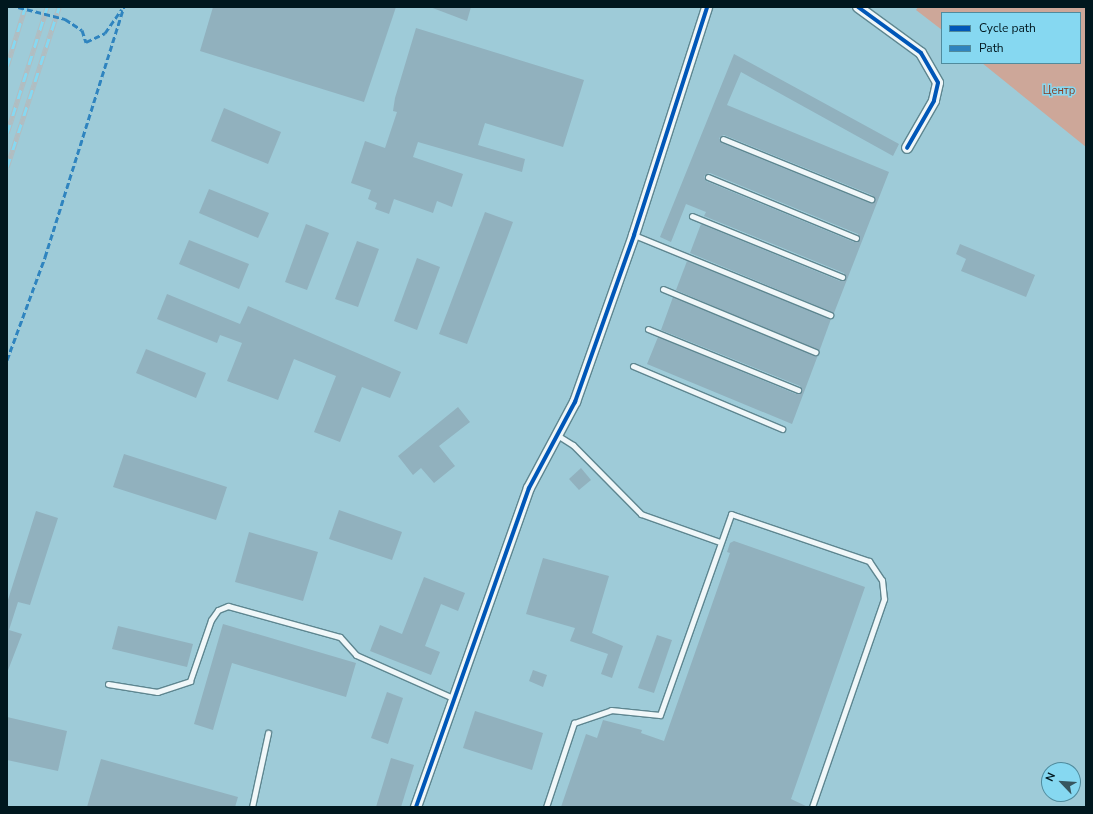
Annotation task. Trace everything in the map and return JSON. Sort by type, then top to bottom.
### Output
[{"type":"street","points":[[416,807],[453,698],[529,488],[574,402],[634,235],[707,7]]},
{"type":"street","points":[[858,7],[921,53],[938,83],[934,101],[907,148]]},
{"type":"lane","points":[[723,138],[871,199]]},
{"type":"lane","points":[[708,177],[856,238]]},
{"type":"lane","points":[[692,216],[842,277]]},
{"type":"lane","points":[[634,235],[830,316]]},
{"type":"lane","points":[[663,289],[815,352]]},
{"type":"lane","points":[[648,329],[798,390]]},
{"type":"lane","points":[[632,366],[782,430]]},
{"type":"lane","points":[[557,435],[574,445],[641,514],[720,542]]},
{"type":"lane","points":[[546,807],[574,723],[611,710],[660,715],[731,514],[869,561],[882,580],[884,599],[812,807]]},
{"type":"lane","points":[[108,684],[157,692],[190,681],[211,620],[218,610],[228,606],[340,637],[356,655],[453,698]]},
{"type":"lane","points":[[252,807],[268,733]]},
{"type":"green space","name":"Центр","points":[[918,7],[1086,7],[1086,147],[983,64],[1081,64],[1081,12],[941,12],[941,29],[916,10]]},
{"type":"building","points":[[213,7],[396,7],[364,102],[200,51]]},
{"type":"building","points":[[430,7],[471,7],[467,21]]},
{"type":"building","points":[[416,28],[584,80],[563,147],[485,123],[478,145],[525,159],[522,172],[418,142],[413,157],[463,174],[452,207],[437,201],[433,213],[394,199],[389,214],[375,209],[377,203],[368,199],[371,190],[351,183],[365,141],[385,148],[397,112],[393,111],[395,98]]},
{"type":"building","points":[[734,54],[899,144],[893,156],[741,72],[727,105],[889,172],[834,313],[690,253],[701,224],[840,281],[846,278],[844,273],[704,216],[706,212],[686,204],[671,242],[660,237]],"holes":[[[724,135],[872,195],[875,201],[870,203],[722,143],[719,138]],[[710,173],[858,234],[860,240],[854,242],[706,181],[704,176]]]},
{"type":"building","points":[[224,108],[281,132],[268,164],[211,141]]},
{"type":"building","points":[[209,189],[269,213],[258,238],[199,213]]},
{"type":"building","points":[[485,212],[513,222],[467,344],[439,334]]},
{"type":"building","points":[[306,224],[329,233],[307,290],[285,282]]},
{"type":"building","points":[[189,240],[249,264],[239,289],[179,264]]},
{"type":"building","points":[[357,241],[379,249],[358,307],[335,299]]},
{"type":"building","points":[[960,244],[1035,275],[1026,297],[961,271],[966,259],[956,254]]},
{"type":"building","points":[[417,258],[440,267],[417,330],[394,321]]},
{"type":"building","points":[[687,261],[831,319],[819,352],[676,290]]},
{"type":"building","points":[[167,294],[240,324],[248,306],[401,372],[390,398],[362,387],[340,442],[314,432],[336,376],[294,359],[278,400],[227,381],[242,343],[220,335],[217,343],[157,319]]},
{"type":"building","points":[[673,297],[818,355],[792,424],[647,364],[658,337],[796,394],[802,391],[800,386],[661,330]]},
{"type":"building","points":[[146,349],[206,373],[196,398],[136,373]]},
{"type":"building","points":[[458,407],[470,422],[439,446],[455,466],[434,483],[421,468],[413,475],[398,456]]},
{"type":"building","points":[[124,454],[227,487],[216,520],[113,487]]},
{"type":"building","points":[[581,468],[591,480],[579,490],[569,479]]},
{"type":"building","points":[[339,510],[402,532],[392,560],[329,539]]},
{"type":"building","points":[[36,511],[58,518],[30,605],[18,602],[9,630],[22,634],[7,673],[7,603]]},
{"type":"building","points":[[249,532],[318,552],[303,601],[235,582]]},
{"type":"building","points":[[734,541],[865,587],[791,799],[808,807],[561,807],[586,734],[597,738],[603,720],[642,730],[641,733],[664,741],[730,553],[727,552],[730,543]]},
{"type":"building","points":[[543,558],[609,576],[592,633],[623,646],[612,678],[601,674],[608,654],[570,641],[575,628],[526,614]]},
{"type":"building","points":[[424,577],[465,593],[458,611],[441,604],[425,646],[440,652],[431,675],[370,651],[380,625],[402,634]]},
{"type":"building","points":[[223,624],[356,663],[346,697],[232,663],[213,730],[194,724]]},
{"type":"building","points":[[118,626],[193,644],[187,667],[112,649]]},
{"type":"building","points":[[657,635],[672,640],[654,693],[638,688]]},
{"type":"building","points":[[533,670],[547,675],[543,687],[529,681]]},
{"type":"building","points":[[387,692],[403,698],[388,744],[371,738]]},
{"type":"building","points":[[475,711],[543,733],[532,770],[463,748]]},
{"type":"building","points":[[7,717],[67,731],[58,771],[7,760]]},
{"type":"building","points":[[391,758],[414,765],[401,807],[376,807]]},
{"type":"building","points":[[101,759],[238,797],[235,807],[87,807]]},
{"type":"railway","points":[[7,66],[25,7]]},
{"type":"railway","points":[[7,133],[47,7]]},
{"type":"railway","points":[[7,167],[59,7]]},
{"type":"marked path","points":[[18,7],[65,19],[82,30],[86,42],[105,33],[122,9]]},
{"type":"marked path","points":[[7,360],[45,257],[124,7]]},
{"type":"cycle path","points":[[416,807],[529,488],[575,402],[634,235],[707,7]]},
{"type":"cycle path","points":[[858,7],[921,53],[938,83],[934,101],[907,148]]}]
